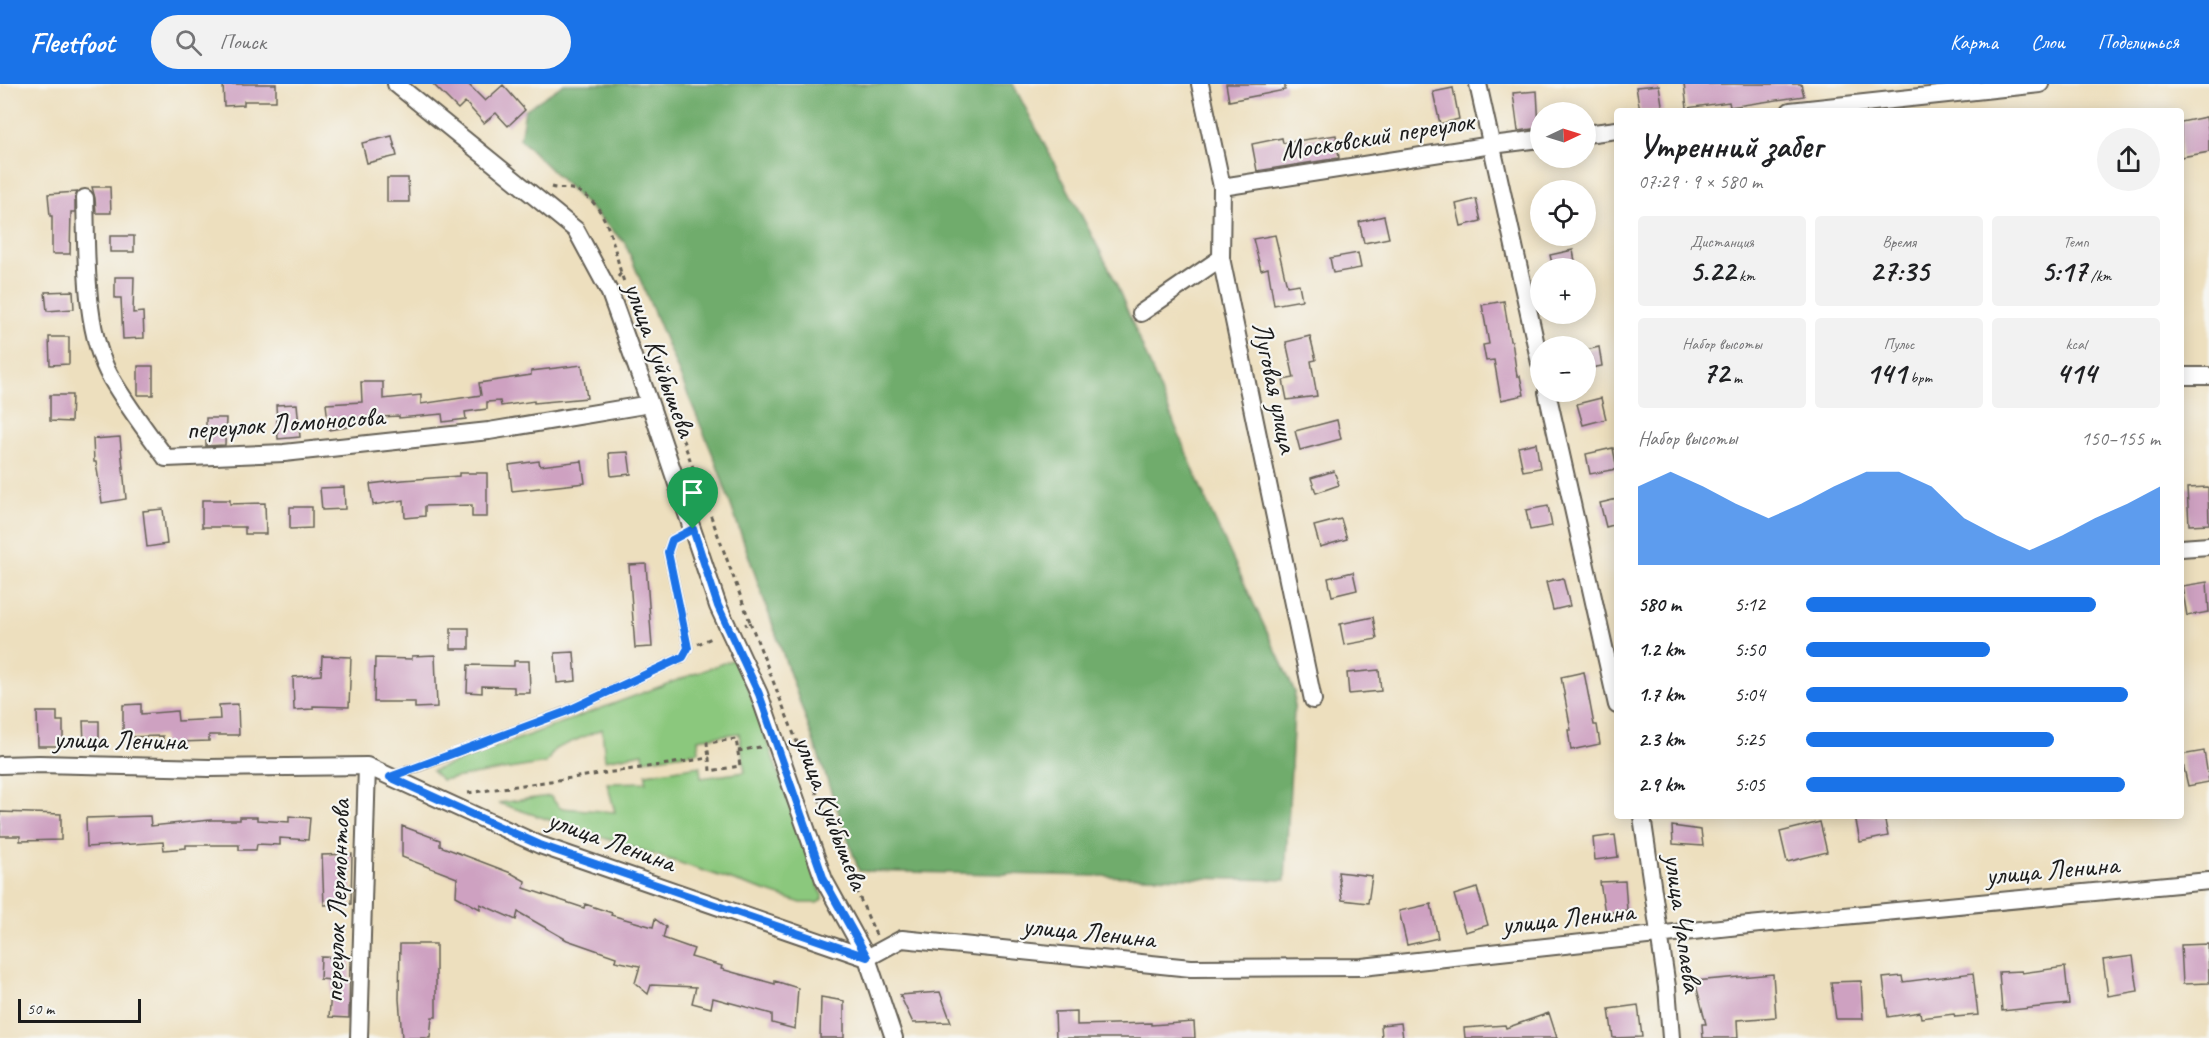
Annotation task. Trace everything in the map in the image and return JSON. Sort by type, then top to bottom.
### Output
[{"type":"street","name":"улица Куйбышева","points":[[396,84],[576,230],[610,293],[718,606],[759,694],[824,880],[867,957],[894,1038]]},
{"type":"street","name":"Луговая улица","points":[[1200,84],[1222,187],[1221,258],[1313,700]]},
{"type":"street","points":[[1478,84],[1534,336]]},
{"type":"street","points":[[1818,108],[2040,84]]},
{"type":"street","points":[[1596,133],[1614,130]]},
{"type":"street","name":"Московский переулок","points":[[1222,187],[1530,140]]},
{"type":"street","name":"переулок Ломоносова","points":[[85,198],[88,289],[98,345],[110,377],[166,458],[284,453],[489,431],[650,404]]},
{"type":"street","points":[[1141,313],[1221,258]]},
{"type":"street","points":[[2184,376],[2209,376]]},
{"type":"street","points":[[1549,402],[1614,692]]},
{"type":"street","points":[[2184,548],[2209,546]]},
{"type":"street","name":"улица Ленина","points":[[0,765],[209,768],[367,766],[540,845],[867,957],[902,939],[1191,968],[1362,967],[1659,935],[2209,881]]},
{"type":"street","name":"переулок Лермонтова","points":[[359,1038],[367,766]]},
{"type":"street","name":"улица Чапаева","points":[[1642,819],[1667,987],[1671,1038]]},
{"type":"lane","points":[[390,777],[565,712],[683,657],[688,648],[668,552],[672,540],[693,529]]},
{"type":"path","points":[[750,622],[843,860],[882,950]]},
{"type":"path","points":[[736,739],[740,766],[710,771],[709,759],[707,743],[736,739]]},
{"type":"path","points":[[738,751],[776,745]]},
{"type":"path","points":[[436,798],[709,759]]},
{"type":"green space","points":[[564,84],[1013,84],[1113,276],[1211,512],[1295,692],[1285,880],[859,871],[715,460],[625,243],[520,139],[525,110]]},
{"type":"green space","points":[[734,659],[739,663],[822,895],[822,900],[817,903],[801,903],[498,803],[550,796],[560,808],[615,812],[607,783],[646,782],[646,774],[700,766],[701,778],[745,772],[739,733],[698,739],[699,752],[644,760],[643,753],[605,760],[602,729],[555,749],[546,763],[442,780],[432,771]]},
{"type":"building","points":[[223,84],[276,84],[276,101],[244,101],[244,105],[224,106]]},
{"type":"building","points":[[433,84],[468,84],[485,101],[503,85],[525,110],[508,126],[496,113],[484,123],[465,102],[458,109]]},
{"type":"building","points":[[1226,84],[1285,84],[1285,90],[1229,101]]},
{"type":"building","points":[[1684,84],[1801,84],[1804,96],[1730,107],[1729,102],[1687,108]]},
{"type":"building","points":[[1659,85],[1663,108],[1640,108],[1636,87]]},
{"type":"building","points":[[1453,88],[1459,119],[1440,124],[1433,92]]},
{"type":"building","points":[[1537,91],[1538,102],[1530,102],[1530,129],[1518,131],[1513,93]]},
{"type":"building","points":[[2206,117],[2209,152],[2184,156],[2184,121]]},
{"type":"building","points":[[1336,135],[1339,158],[1257,171],[1252,144],[1282,138],[1283,143]]},
{"type":"building","points":[[392,136],[397,156],[367,163],[362,143]]},
{"type":"building","points":[[387,178],[408,178],[409,202],[387,202]]},
{"type":"building","points":[[92,187],[110,187],[111,213],[96,213]]},
{"type":"building","points":[[77,192],[75,212],[71,212],[70,254],[52,254],[52,216],[50,216],[48,194]]},
{"type":"building","points":[[1476,199],[1481,221],[1461,226],[1456,204]]},
{"type":"building","points":[[1384,216],[1389,238],[1364,243],[1359,222]]},
{"type":"building","points":[[1275,235],[1287,286],[1299,284],[1302,300],[1274,305],[1268,268],[1261,270],[1253,239]]},
{"type":"building","points":[[110,236],[134,236],[134,252],[110,252]]},
{"type":"building","points":[[1573,250],[1574,258],[1551,258],[1550,255]]},
{"type":"building","points":[[1358,253],[1361,268],[1333,273],[1330,258]]},
{"type":"building","points":[[115,277],[134,277],[133,313],[143,312],[144,338],[123,339],[121,298],[115,298]]},
{"type":"building","points":[[73,291],[74,309],[47,311],[45,292]]},
{"type":"building","points":[[1504,301],[1517,376],[1520,376],[1524,395],[1501,400],[1494,360],[1486,361],[1483,345],[1489,344],[1482,305]]},
{"type":"building","points":[[1310,336],[1316,360],[1311,361],[1317,396],[1287,400],[1283,380],[1294,378],[1286,342]]},
{"type":"building","points":[[49,337],[69,337],[69,364],[50,365]]},
{"type":"building","points":[[1599,347],[1602,366],[1596,367],[1596,348]]},
{"type":"building","points":[[582,365],[587,398],[534,403],[534,401],[501,406],[500,401],[487,402],[487,409],[465,412],[466,419],[443,422],[442,414],[347,419],[348,427],[329,430],[326,404],[362,402],[361,382],[383,382],[383,399],[421,395],[421,404],[481,395],[479,383],[531,375],[531,371]]},
{"type":"building","points":[[138,366],[153,366],[153,395],[138,395]]},
{"type":"building","points":[[50,395],[72,395],[71,422],[50,421]]},
{"type":"building","points":[[1601,398],[1606,419],[1583,425],[1577,404],[1596,402],[1596,399]]},
{"type":"building","points":[[297,404],[300,437],[278,439],[276,405]]},
{"type":"building","points":[[206,418],[226,418],[225,445],[206,446]]},
{"type":"building","points":[[1337,420],[1341,439],[1300,450],[1295,431]]},
{"type":"building","points":[[120,437],[126,499],[102,503],[96,462],[94,462],[93,439]]},
{"type":"building","points":[[1536,443],[1540,468],[1523,471],[1518,447]]},
{"type":"building","points":[[1613,448],[1614,470],[1590,474],[1586,454]]},
{"type":"building","points":[[628,452],[631,474],[611,476],[609,453]]},
{"type":"building","points":[[539,461],[540,466],[582,461],[585,483],[512,491],[509,465]]},
{"type":"building","points":[[1334,471],[1339,485],[1316,493],[1311,478]]},
{"type":"building","points":[[459,473],[487,473],[487,517],[472,517],[472,505],[425,506],[425,516],[405,518],[404,500],[373,505],[370,484],[459,476]]},
{"type":"building","points":[[344,487],[345,509],[322,510],[320,488]]},
{"type":"building","points":[[2208,487],[2209,524],[2189,525],[2187,488]]},
{"type":"building","points":[[202,500],[230,500],[230,504],[265,503],[266,534],[245,534],[245,527],[202,527]]},
{"type":"building","points":[[1614,500],[1614,525],[1606,527],[1600,503]]},
{"type":"building","points":[[1548,506],[1552,526],[1530,530],[1526,510]]},
{"type":"building","points":[[290,507],[312,507],[312,528],[290,529]]},
{"type":"building","points":[[163,509],[167,544],[147,547],[143,511]]},
{"type":"building","points":[[1341,519],[1347,539],[1320,547],[1314,526]]},
{"type":"building","points":[[646,564],[652,647],[635,648],[629,565]]},
{"type":"building","points":[[1353,572],[1357,590],[1332,596],[1328,578]]},
{"type":"building","points":[[1563,578],[1570,606],[1553,610],[1546,582]]},
{"type":"building","points":[[2207,582],[2209,612],[2187,616],[2184,586]]},
{"type":"building","points":[[1373,617],[1377,639],[1344,645],[1340,624]]},
{"type":"building","points":[[451,628],[469,628],[469,649],[451,649]]},
{"type":"building","points":[[574,652],[576,681],[557,683],[555,653]]},
{"type":"building","points":[[435,655],[437,707],[415,708],[415,702],[374,702],[375,658],[412,659],[412,656]]},
{"type":"building","points":[[322,656],[351,657],[349,707],[313,706],[313,709],[294,710],[293,677],[321,675]]},
{"type":"building","points":[[514,661],[529,661],[530,693],[514,693],[514,687],[482,686],[482,693],[467,692],[468,665],[514,666]]},
{"type":"building","points":[[1379,670],[1381,691],[1349,694],[1347,673]]},
{"type":"building","points":[[1584,672],[1600,744],[1571,750],[1568,730],[1571,730],[1561,677]]},
{"type":"building","points":[[141,704],[141,714],[177,711],[178,721],[220,719],[219,705],[238,704],[239,735],[209,735],[209,741],[179,742],[180,746],[163,747],[163,736],[123,737],[123,705]]},
{"type":"building","points":[[37,712],[57,712],[57,721],[63,721],[63,742],[58,742],[58,746],[38,746]]},
{"type":"building","points":[[83,721],[99,721],[99,742],[84,742]]},
{"type":"building","points":[[2204,751],[2209,782],[2188,786],[2184,754]]},
{"type":"building","points":[[0,812],[61,814],[61,840],[20,841],[20,836],[0,836]]},
{"type":"building","points":[[150,816],[151,826],[211,820],[240,820],[240,817],[289,822],[289,816],[310,818],[308,840],[280,838],[280,845],[257,844],[256,850],[239,850],[239,845],[186,845],[186,848],[164,850],[163,842],[87,847],[86,818]]},
{"type":"building","points":[[1856,819],[1885,819],[1888,836],[1860,842]]},
{"type":"building","points":[[1820,822],[1827,852],[1787,862],[1780,832]]},
{"type":"building","points":[[402,826],[440,840],[440,846],[511,873],[525,881],[524,888],[584,908],[585,904],[612,913],[611,915],[653,927],[655,919],[666,927],[663,938],[694,949],[691,957],[722,966],[721,969],[798,988],[795,1029],[772,1023],[772,1014],[713,998],[711,1008],[692,1003],[696,987],[651,985],[648,994],[635,983],[640,966],[615,961],[616,957],[567,940],[518,912],[516,920],[480,904],[480,909],[456,896],[457,878],[402,857]]},
{"type":"building","points":[[1672,826],[1701,830],[1703,846],[1673,844]]},
{"type":"building","points":[[1615,835],[1618,857],[1595,860],[1593,838]]},
{"type":"building","points":[[352,854],[351,904],[324,905],[322,855]]},
{"type":"building","points":[[1338,872],[1372,876],[1368,903],[1342,900]]},
{"type":"building","points":[[1625,881],[1627,910],[1605,913],[1600,882]]},
{"type":"building","points":[[1477,888],[1488,925],[1465,932],[1454,895]]},
{"type":"building","points":[[1431,904],[1438,938],[1407,945],[1399,911]]},
{"type":"building","points":[[400,944],[436,944],[436,1017],[432,1017],[430,1038],[402,1038],[399,999]]},
{"type":"building","points":[[2208,944],[2209,983],[2183,984],[2181,945]]},
{"type":"building","points":[[2133,956],[2138,991],[2108,996],[2103,960]]},
{"type":"building","points":[[321,957],[350,958],[349,1018],[329,1017],[332,980],[320,979]]},
{"type":"building","points":[[2065,967],[2069,1004],[2002,1011],[1999,972],[2022,971],[2022,973]]},
{"type":"building","points":[[1973,973],[1978,1015],[1955,1017],[1954,1014],[1921,1018],[1920,1012],[1888,1017],[1883,978],[1902,976],[1903,982]]},
{"type":"building","points":[[1773,974],[1776,1017],[1737,1020],[1738,1038],[1703,1038],[1702,1024],[1706,1024],[1695,981]]},
{"type":"building","points":[[1861,981],[1863,1019],[1836,1019],[1831,982]]},
{"type":"building","points":[[940,992],[951,1022],[913,1023],[900,995]]},
{"type":"building","points":[[821,997],[844,1001],[844,1038],[820,1038]]},
{"type":"building","points":[[1638,1005],[1642,1037],[1613,1038],[1609,1009]]},
{"type":"building","points":[[1077,1011],[1077,1025],[1151,1023],[1151,1025],[1194,1022],[1195,1038],[1056,1038],[1055,1012]]},
{"type":"building","points":[[1549,1013],[1557,1038],[1465,1038],[1464,1028],[1505,1025],[1506,1028]]},
{"type":"building","points":[[1401,1023],[1403,1038],[1382,1038],[1381,1025]]},
{"type":"route","points":[[693,529],[718,606],[759,694],[824,880],[867,957],[540,845],[390,777],[565,712],[683,657],[688,648],[668,552],[672,540],[693,529]]}]
